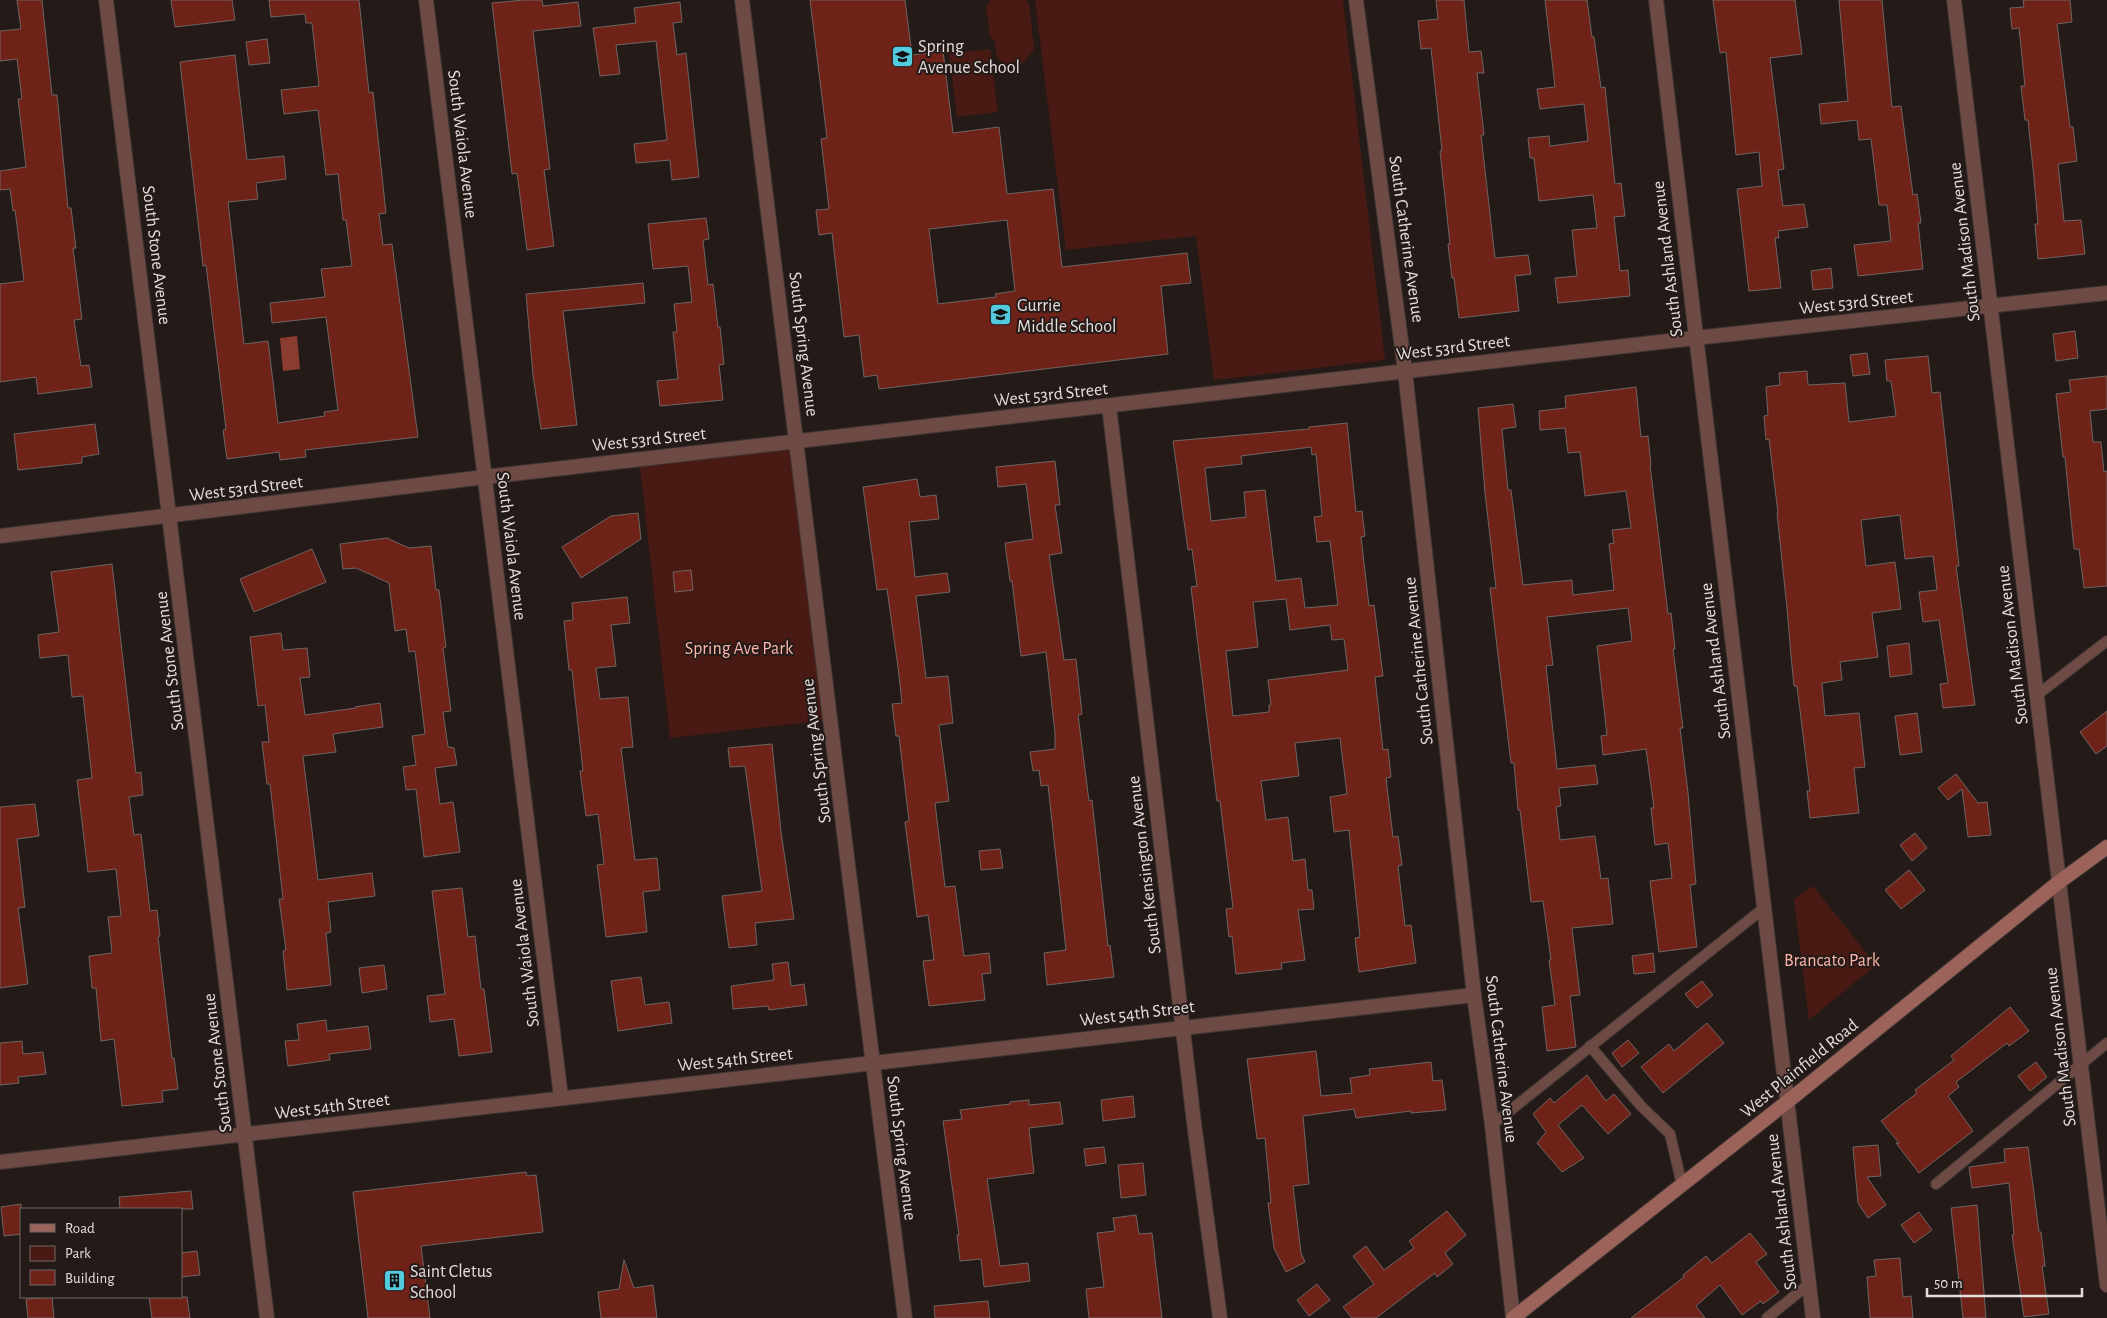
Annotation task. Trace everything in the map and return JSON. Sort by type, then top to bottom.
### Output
[{"type":"main road","name":"West Plainfield Road","points":[[1513,1318],[1682,1186],[2059,882],[2107,847]]},
{"type":"street","name":"South Stone Avenue","points":[[106,0],[267,1318]]},
{"type":"street","name":"South Waiola Avenue","points":[[426,0],[561,1097]]},
{"type":"street","name":"South Spring Avenue","points":[[742,0],[905,1318]]},
{"type":"street","name":"South Catherine Avenue","points":[[1356,0],[1405,371],[1474,995],[1492,1125],[1513,1318]]},
{"type":"street","name":"South Ashland Avenue","points":[[1656,0],[1813,1318]]},
{"type":"street","name":"South Madison Avenue","points":[[1954,0],[2107,1285]]},
{"type":"street","name":"West 53rd Street","points":[[0,536],[485,477],[1695,338],[2107,293]]},
{"type":"street","name":"South Kensington Avenue","points":[[1109,406],[1182,1027],[1220,1318]]},
{"type":"street","name":"West 54th Street","points":[[0,1162],[1474,995]]},
{"type":"lane","points":[[2037,695],[2107,641]]},
{"type":"lane","points":[[1492,1125],[1764,908]]},
{"type":"lane","points":[[1936,1184],[2107,1043]]},
{"type":"lane","points":[[1590,1046],[1641,1106],[1670,1134],[1682,1186]]},
{"type":"lane","points":[[1767,1318],[1809,1284]]},
{"type":"green space","points":[[991,0],[1025,0],[1029,3],[1034,49],[1022,64],[1008,66],[997,58],[995,42],[990,36],[986,8]]},
{"type":"green space","points":[[1035,0],[1343,0],[1385,360],[1214,380],[1196,236],[1066,250]]},
{"type":"green space","points":[[990,49],[998,112],[957,117],[949,54]]},
{"type":"green space","name":"Spring Ave Park","points":[[796,447],[828,720],[670,738],[640,466]]},
{"type":"green space","name":"Brancato Park","points":[[1813,886],[1876,965],[1809,1020],[1794,899]]},
{"type":"shaded area","points":[[297,336],[300,369],[283,371],[280,338]]},
{"type":"building","points":[[17,0],[42,0],[52,95],[57,95],[68,208],[71,208],[76,248],[73,248],[82,319],[74,320],[81,366],[89,365],[92,387],[38,394],[36,377],[0,382],[0,284],[24,281],[15,210],[13,211],[10,189],[0,190],[0,171],[26,167],[18,99],[22,99],[17,59],[0,61],[0,31],[21,29]]},
{"type":"building","points":[[171,0],[232,0],[235,20],[175,27]]},
{"type":"building","points":[[269,0],[359,0],[369,93],[373,92],[386,213],[379,214],[383,245],[392,244],[418,437],[305,450],[306,457],[280,460],[279,452],[227,459],[223,430],[226,429],[206,265],[203,266],[180,62],[235,55],[247,160],[284,156],[286,179],[256,183],[258,199],[228,202],[244,344],[268,341],[278,423],[325,416],[324,412],[338,410],[326,317],[272,323],[270,303],[325,297],[321,269],[352,266],[346,220],[343,220],[338,174],[326,175],[318,110],[284,114],[281,90],[319,86],[312,23],[306,23],[305,14],[271,17]]},
{"type":"building","points":[[542,0],[543,6],[578,2],[581,26],[533,31],[550,169],[544,170],[554,246],[527,250],[517,173],[512,174],[492,3]]},
{"type":"building","points":[[810,0],[905,0],[912,55],[943,51],[953,133],[999,127],[1007,194],[1053,189],[1062,267],[1187,253],[1191,283],[1161,286],[1168,354],[879,389],[877,375],[864,377],[859,335],[844,337],[832,233],[819,235],[816,210],[829,209],[821,139],[827,138]],"holes":[[[1007,220],[1015,291],[995,294],[996,297],[938,304],[929,229]]]},
{"type":"building","points":[[1436,0],[1464,0],[1469,52],[1481,51],[1484,73],[1477,73],[1484,135],[1481,135],[1495,258],[1528,255],[1531,274],[1515,276],[1519,311],[1459,318],[1448,244],[1450,244],[1440,151],[1442,151],[1431,48],[1421,49],[1418,21],[1438,19]]},
{"type":"building","points":[[1545,0],[1587,0],[1601,88],[1605,87],[1615,184],[1621,183],[1625,216],[1614,217],[1620,271],[1628,270],[1630,296],[1558,303],[1555,278],[1577,276],[1572,230],[1597,228],[1593,195],[1539,201],[1534,158],[1530,158],[1528,138],[1549,136],[1550,146],[1588,141],[1584,104],[1540,109],[1537,89],[1555,87]]},
{"type":"building","points":[[1713,0],[1795,0],[1802,54],[1770,58],[1784,169],[1778,170],[1783,206],[1804,204],[1808,227],[1778,231],[1779,238],[1775,238],[1781,288],[1749,291],[1737,189],[1762,186],[1759,152],[1736,155],[1726,52],[1720,53]]},
{"type":"building","points":[[1839,0],[1882,0],[1892,107],[1901,106],[1913,195],[1917,194],[1921,223],[1918,223],[1923,269],[1858,276],[1854,245],[1891,241],[1887,205],[1879,205],[1871,139],[1859,140],[1857,120],[1821,124],[1819,104],[1848,101]]},
{"type":"building","points":[[2023,0],[2070,0],[2072,22],[2057,24],[2070,127],[2073,127],[2077,161],[2058,164],[2064,221],[2081,220],[2085,254],[2038,259],[2035,224],[2038,224],[2028,120],[2025,120],[2021,86],[2025,86],[2019,28],[2012,29],[2010,8],[2024,7]]},
{"type":"building","points":[[680,2],[682,22],[673,23],[677,55],[686,53],[699,177],[672,180],[670,160],[636,163],[634,144],[667,140],[656,41],[616,45],[620,74],[600,76],[593,28],[636,23],[634,8]]},
{"type":"building","points":[[267,39],[270,63],[249,65],[246,42]]},
{"type":"building","points":[[706,218],[709,239],[703,240],[708,285],[713,284],[718,327],[720,327],[724,364],[719,365],[723,400],[660,406],[657,381],[678,379],[673,332],[677,332],[674,304],[692,302],[688,266],[653,269],[648,224]]},
{"type":"building","points":[[1831,268],[1833,288],[1813,290],[1811,271]]},
{"type":"building","points":[[643,283],[645,303],[563,311],[577,425],[541,429],[533,375],[526,294]]},
{"type":"building","points":[[2075,331],[2078,358],[2056,361],[2053,334]]},
{"type":"building","points":[[1867,353],[1870,374],[1853,376],[1850,355]]},
{"type":"building","points":[[1928,356],[1932,393],[1940,392],[1959,566],[1956,566],[1975,705],[1943,708],[1940,684],[1948,683],[1939,620],[1923,622],[1919,592],[1937,590],[1933,556],[1905,559],[1900,515],[1861,520],[1866,566],[1895,562],[1901,609],[1872,613],[1878,657],[1840,662],[1842,680],[1822,683],[1825,716],[1859,713],[1865,767],[1854,768],[1859,813],[1810,818],[1807,791],[1810,791],[1797,686],[1794,686],[1778,513],[1769,439],[1766,440],[1764,416],[1768,415],[1766,387],[1780,385],[1779,373],[1807,371],[1808,385],[1845,383],[1849,422],[1896,416],[1891,381],[1887,381],[1885,360]]},
{"type":"building","points":[[2107,376],[2107,409],[2090,411],[2093,442],[2101,442],[2104,472],[2107,471],[2107,586],[2084,588],[2079,549],[2074,549],[2065,457],[2063,457],[2056,394],[2071,392],[2069,380]]},
{"type":"building","points":[[1636,387],[1641,437],[1648,436],[1668,614],[1671,613],[1675,649],[1673,649],[1683,728],[1680,728],[1696,884],[1690,885],[1697,947],[1659,952],[1650,881],[1672,878],[1668,843],[1655,845],[1651,808],[1654,808],[1646,749],[1603,755],[1601,736],[1607,735],[1597,646],[1632,641],[1628,608],[1547,617],[1553,665],[1546,666],[1557,769],[1595,765],[1598,784],[1559,788],[1561,806],[1556,807],[1560,840],[1595,836],[1601,879],[1608,878],[1613,924],[1572,928],[1580,995],[1570,996],[1576,1047],[1547,1051],[1542,1007],[1555,1005],[1549,960],[1551,960],[1543,901],[1531,902],[1520,810],[1518,810],[1514,763],[1511,763],[1490,588],[1496,588],[1478,408],[1513,404],[1516,427],[1502,429],[1508,490],[1511,490],[1523,585],[1572,580],[1573,595],[1614,590],[1609,544],[1614,543],[1612,530],[1631,528],[1626,491],[1585,496],[1580,452],[1568,453],[1565,428],[1540,430],[1539,411],[1566,408],[1565,396]]},
{"type":"building","points":[[1347,423],[1356,512],[1362,511],[1365,536],[1361,537],[1369,606],[1374,605],[1383,676],[1375,677],[1383,750],[1388,749],[1391,777],[1386,778],[1393,837],[1398,836],[1402,865],[1398,866],[1405,926],[1411,925],[1416,963],[1359,972],[1355,938],[1360,937],[1349,830],[1334,832],[1330,797],[1347,794],[1340,738],[1295,743],[1299,776],[1261,781],[1266,820],[1288,817],[1293,861],[1305,859],[1308,890],[1312,890],[1314,909],[1298,910],[1305,960],[1281,963],[1282,969],[1236,974],[1232,936],[1229,937],[1226,909],[1233,908],[1220,801],[1217,801],[1191,587],[1197,586],[1192,549],[1188,550],[1173,441],[1309,429],[1309,427]],"holes":[[[1311,447],[1312,455],[1316,454],[1322,516],[1314,517],[1317,542],[1330,541],[1338,605],[1305,608],[1301,578],[1276,581],[1265,490],[1244,492],[1246,517],[1211,521],[1205,468],[1242,464],[1241,456]],[[1286,599],[1290,630],[1330,625],[1332,640],[1344,639],[1348,670],[1268,680],[1271,705],[1269,705],[1269,712],[1233,716],[1226,651],[1258,647],[1253,602]]]},
{"type":"building","points":[[95,424],[99,454],[82,457],[82,463],[18,470],[14,434]]},
{"type":"building","points":[[1055,461],[1060,505],[1055,505],[1062,553],[1049,555],[1064,660],[1076,659],[1082,714],[1078,715],[1089,801],[1092,800],[1108,946],[1110,945],[1114,977],[1047,985],[1044,953],[1066,950],[1048,785],[1041,786],[1039,770],[1033,771],[1030,752],[1055,749],[1055,733],[1046,652],[1021,656],[1012,581],[1010,581],[1005,543],[1033,539],[1026,484],[998,487],[996,467]]},
{"type":"building","points":[[917,479],[920,497],[936,495],[939,519],[909,522],[915,577],[947,573],[950,592],[916,596],[926,678],[948,676],[953,723],[939,725],[949,801],[935,803],[945,887],[955,886],[964,956],[989,953],[991,973],[982,974],[985,1000],[929,1006],[923,961],[934,960],[928,915],[917,917],[905,822],[909,821],[899,736],[896,736],[892,704],[902,703],[898,667],[887,589],[877,590],[863,487]]},
{"type":"building","points":[[638,513],[641,539],[581,578],[562,547],[611,516]]},
{"type":"building","points":[[387,538],[409,548],[431,546],[436,590],[439,590],[446,647],[443,648],[451,711],[443,712],[448,747],[454,748],[457,765],[435,768],[440,804],[453,802],[460,852],[424,857],[416,789],[406,790],[403,767],[416,765],[412,736],[425,734],[415,651],[409,652],[406,629],[395,631],[389,583],[356,568],[343,569],[340,544]]},
{"type":"building","points":[[312,549],[326,582],[254,612],[240,579]]},
{"type":"building","points":[[112,564],[136,773],[141,772],[143,795],[129,797],[134,835],[141,834],[150,911],[157,910],[160,936],[158,937],[172,1058],[174,1058],[178,1089],[162,1091],[163,1102],[122,1106],[114,1039],[101,1041],[96,988],[92,988],[89,956],[112,953],[108,917],[121,916],[116,869],[88,872],[77,780],[92,778],[83,696],[72,697],[68,655],[40,658],[38,635],[59,632],[51,572]]},
{"type":"building","points":[[691,570],[693,590],[675,592],[673,572]]},
{"type":"building","points":[[627,597],[630,623],[611,625],[616,666],[596,668],[600,699],[628,697],[633,747],[621,748],[635,860],[657,858],[660,890],[643,892],[647,932],[606,937],[597,865],[604,864],[598,814],[586,816],[580,771],[583,771],[572,670],[569,670],[564,621],[573,620],[572,603]]},
{"type":"building","points":[[281,633],[283,650],[307,648],[310,677],[300,678],[305,715],[380,703],[383,727],[333,734],[336,752],[303,756],[318,880],[372,873],[375,896],[328,902],[331,932],[326,933],[331,985],[287,990],[283,951],[286,950],[279,899],[283,899],[270,784],[267,784],[262,742],[269,742],[265,705],[258,706],[250,637]]},
{"type":"building","points":[[1909,643],[1912,674],[1890,677],[1887,646]]},
{"type":"building","points":[[2107,711],[2107,746],[2096,754],[2080,732]]},
{"type":"building","points":[[1917,713],[1922,752],[1900,755],[1895,716]]},
{"type":"building","points":[[772,744],[781,832],[794,919],[755,923],[757,945],[729,948],[722,896],[762,891],[745,766],[730,767],[728,748]]},
{"type":"building","points":[[1956,774],[1978,803],[1987,802],[1991,835],[1968,837],[1962,789],[1948,800],[1938,788]]},
{"type":"building","points":[[35,804],[39,836],[17,839],[25,907],[18,908],[28,984],[0,988],[0,807]]},
{"type":"building","points":[[1915,833],[1927,848],[1912,861],[1900,845]]},
{"type":"building","points":[[1000,849],[1003,868],[981,870],[979,851]]},
{"type":"building","points":[[1909,870],[1925,890],[1901,909],[1885,890]]},
{"type":"building","points":[[462,888],[468,937],[475,936],[481,989],[484,989],[492,1052],[459,1056],[454,1019],[430,1022],[427,996],[445,994],[432,891]]},
{"type":"building","points":[[1653,953],[1655,972],[1634,974],[1632,956]]},
{"type":"building","points":[[788,962],[791,986],[804,984],[807,1005],[769,1010],[768,1006],[733,1009],[731,986],[774,980],[772,964]]},
{"type":"building","points":[[384,965],[387,989],[362,993],[359,968]]},
{"type":"building","points":[[641,977],[645,1005],[669,1002],[672,1023],[618,1031],[611,981]]},
{"type":"building","points":[[1702,981],[1713,995],[1697,1008],[1685,994]]},
{"type":"building","points":[[2010,1007],[2029,1031],[2009,1046],[2007,1043],[1956,1082],[1959,1087],[1948,1096],[1973,1131],[1919,1173],[1896,1143],[1899,1143],[1881,1121],[1917,1093],[1915,1090],[1954,1060],[1951,1056]]},
{"type":"building","points":[[326,1020],[327,1031],[368,1026],[371,1049],[329,1054],[330,1060],[288,1066],[285,1041],[299,1040],[297,1024]]},
{"type":"building","points":[[1707,1023],[1724,1043],[1663,1093],[1641,1067],[1669,1044],[1674,1051]]},
{"type":"building","points":[[1628,1040],[1639,1053],[1622,1067],[1612,1053]]},
{"type":"building","points":[[22,1041],[23,1054],[43,1052],[46,1074],[18,1077],[19,1083],[0,1085],[0,1043]]},
{"type":"building","points":[[1316,1051],[1321,1096],[1352,1093],[1350,1078],[1370,1075],[1369,1069],[1431,1062],[1433,1081],[1442,1080],[1446,1110],[1411,1113],[1411,1111],[1356,1118],[1354,1109],[1303,1116],[1309,1184],[1293,1186],[1301,1253],[1305,1262],[1286,1272],[1274,1248],[1268,1203],[1271,1203],[1265,1138],[1257,1139],[1247,1059]]},
{"type":"building","points":[[2036,1062],[2047,1077],[2030,1091],[2018,1076]]},
{"type":"building","points":[[1587,1075],[1606,1101],[1614,1094],[1631,1114],[1608,1134],[1582,1105],[1558,1125],[1584,1158],[1562,1172],[1537,1143],[1546,1132],[1533,1114],[1550,1098],[1554,1103]]},
{"type":"building","points":[[1133,1096],[1135,1117],[1103,1121],[1101,1100]]},
{"type":"building","points":[[1029,1100],[1029,1105],[1060,1102],[1063,1124],[1029,1128],[1034,1173],[987,1179],[1000,1266],[1028,1263],[1030,1281],[984,1287],[981,1259],[960,1261],[957,1235],[959,1235],[943,1121],[962,1119],[960,1110]]},
{"type":"building","points":[[1878,1145],[1881,1176],[1867,1177],[1886,1205],[1868,1218],[1858,1203],[1853,1147]]},
{"type":"building","points":[[1104,1147],[1106,1163],[1086,1166],[1084,1149]]},
{"type":"building","points":[[2028,1147],[2039,1232],[2041,1232],[2045,1266],[2042,1266],[2049,1314],[2024,1317],[2012,1235],[2014,1235],[2009,1183],[1972,1188],[1969,1167],[2005,1162],[2004,1149]]},
{"type":"building","points":[[1143,1163],[1146,1195],[1121,1198],[1118,1165]]},
{"type":"building","name":"Saint Cletus School","points":[[526,1172],[527,1176],[536,1175],[543,1232],[421,1246],[430,1318],[368,1318],[353,1192]]},
{"type":"building","points":[[191,1191],[193,1209],[120,1208],[119,1197]]},
{"type":"building","points":[[21,1204],[20,1234],[4,1236],[1,1207]]},
{"type":"building","points":[[1977,1205],[1986,1318],[1963,1318],[1951,1208]]},
{"type":"building","points":[[1447,1211],[1466,1235],[1445,1253],[1453,1264],[1437,1277],[1435,1273],[1376,1318],[1352,1318],[1343,1307],[1374,1284],[1353,1256],[1366,1246],[1384,1270],[1414,1248],[1409,1241]]},
{"type":"building","points":[[1919,1212],[1932,1230],[1914,1243],[1901,1225]]},
{"type":"building","points":[[1136,1215],[1139,1234],[1152,1233],[1162,1318],[1089,1318],[1086,1289],[1104,1287],[1097,1233],[1115,1231],[1113,1218]]},
{"type":"building","points":[[1750,1233],[1767,1254],[1756,1262],[1779,1292],[1763,1304],[1761,1301],[1742,1315],[1720,1285],[1696,1306],[1705,1318],[1631,1318],[1684,1277],[1683,1275],[1706,1256],[1712,1263]]},
{"type":"building","points":[[197,1251],[200,1275],[182,1277],[182,1253]]},
{"type":"building","points":[[1900,1258],[1903,1297],[1911,1296],[1913,1318],[1870,1318],[1867,1277],[1876,1276],[1874,1260]]},
{"type":"building","points":[[624,1260],[634,1288],[653,1285],[657,1318],[601,1318],[598,1292],[619,1289]]},
{"type":"building","points":[[1317,1284],[1330,1300],[1309,1316],[1297,1300]]},
{"type":"building","points":[[187,1297],[190,1318],[152,1318],[149,1298]]},
{"type":"building","points":[[52,1298],[54,1318],[28,1318],[26,1299]]},
{"type":"building","points":[[988,1301],[990,1318],[935,1318],[934,1306]]},
{"type":"place","name":"Spring Avenue School","points":[[902,56]]},
{"type":"place","name":"Gurrie Middle School","points":[[1001,315]]},
{"type":"place","name":"Saint Cletus School","points":[[394,1281]]}]
